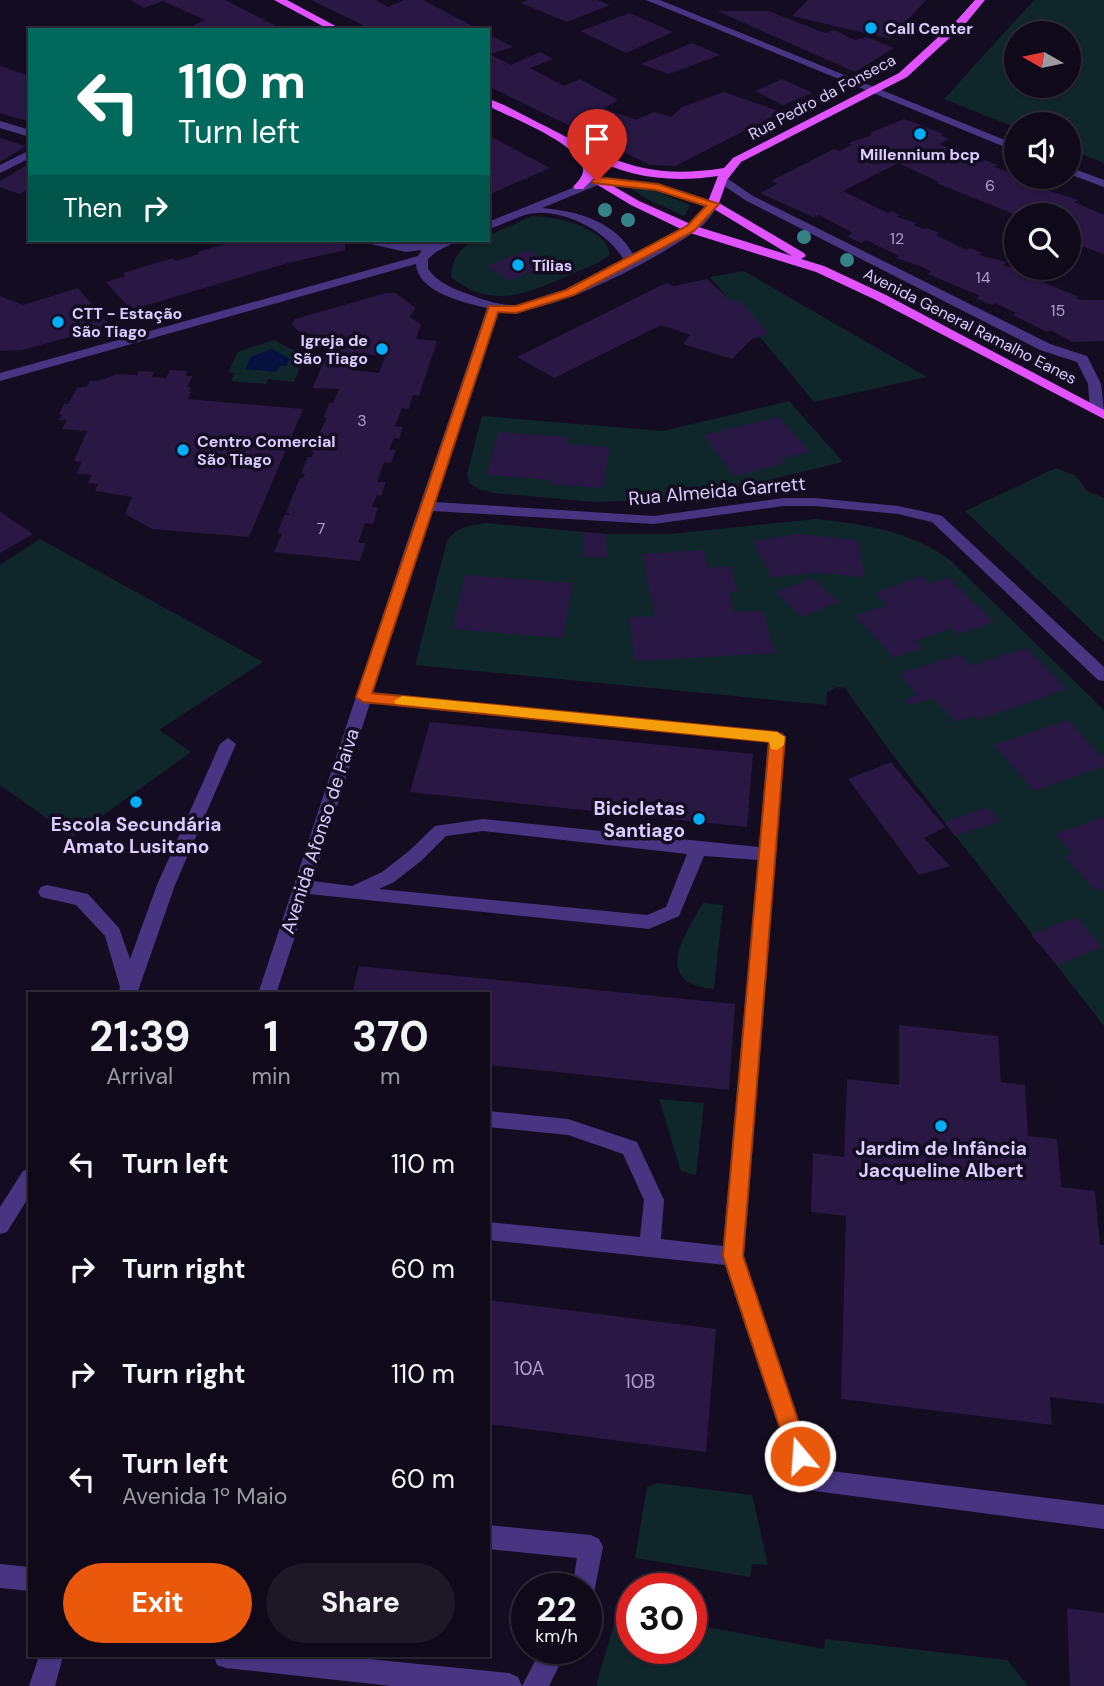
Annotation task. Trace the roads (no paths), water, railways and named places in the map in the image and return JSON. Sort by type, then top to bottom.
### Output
[{"type":"main road","points":[[279,0],[334,28]]},
{"type":"main road","name":"Rua Pedro da Fonseca","points":[[723,175],[737,160],[903,75],[980,0]]},
{"type":"main road","points":[[490,103],[619,166],[635,171],[675,175],[723,175],[713,204]]},
{"type":"main road","points":[[568,142],[581,153],[597,181]]},
{"type":"main road","points":[[579,187],[588,177],[589,168]]},
{"type":"main road","name":"Avenida General Ramalho Eanes","points":[[597,181],[635,203],[691,229],[820,269]]},
{"type":"main road","name":"Avenida General Ramalho Eanes","points":[[713,204],[820,269],[882,298],[1100,413]]},
{"type":"street","points":[[651,0],[1004,144]]},
{"type":"street","points":[[0,124],[28,133]]},
{"type":"street","points":[[0,170],[28,154]]},
{"type":"street","points":[[723,175],[734,190],[1045,347],[1082,359],[1094,383],[1100,413]]},
{"type":"street","points":[[1081,175],[1104,184]]},
{"type":"street","points":[[423,258],[421,265],[424,272],[437,284],[493,309],[516,310],[541,304],[631,262],[691,229],[713,204],[658,187],[597,181],[490,225]]},
{"type":"street","points":[[527,211],[568,214],[587,222],[619,242],[631,262]]},
{"type":"street","points":[[379,242],[406,248],[448,242]]},
{"type":"street","points":[[0,377],[423,258],[440,245]]},
{"type":"street","name":"Avenida Afonso de Paiva","points":[[268,992],[493,309]]},
{"type":"street","name":"Rua Almeida Garrett","points":[[427,506],[653,520],[783,502],[815,502],[898,510],[926,516],[937,519],[984,560],[1104,676]]},
{"type":"street","points":[[363,697],[777,737],[733,1256],[807,1479],[1104,1517]]},
{"type":"street","points":[[128,991],[166,885],[228,744]]},
{"type":"street","points":[[354,894],[388,877],[415,856],[440,830],[483,825],[698,849],[768,854]]},
{"type":"street","points":[[302,886],[354,894],[649,922],[673,911],[698,849]]},
{"type":"street","points":[[47,892],[82,899],[113,933],[128,991]]},
{"type":"street","points":[[490,1119],[568,1127],[630,1148],[654,1200],[650,1249]]},
{"type":"street","points":[[0,1225],[28,1180]]},
{"type":"street","points":[[490,1231],[733,1256]]},
{"type":"street","points":[[490,1537],[591,1547],[587,1573]]},
{"type":"street","points":[[0,1576],[28,1579]]},
{"type":"street","points":[[42,1686],[51,1657]]},
{"type":"street","points":[[235,1657],[509,1686]]},
{"type":"street","points":[[535,1686],[547,1664]]},
{"type":"place","name":"Call Center","points":[[871,28]]},
{"type":"place","name":"Millennium bcp","points":[[920,134]]},
{"type":"place","name":"Tílias","points":[[518,265]]},
{"type":"place","name":"CTT - Estação São Tiago","points":[[58,322]]},
{"type":"place","name":"Igreja de São Tiago","points":[[382,349]]},
{"type":"place","name":"Centro Comercial São Tiago","points":[[183,450]]},
{"type":"place","name":"Escola Secundária Amato Lusitano","points":[[136,802]]},
{"type":"place","name":"Bicicletas Santiago","points":[[699,819]]},
{"type":"place","name":"Jardim de Infância Jacqueline Albert","points":[[941,1126]]}]
